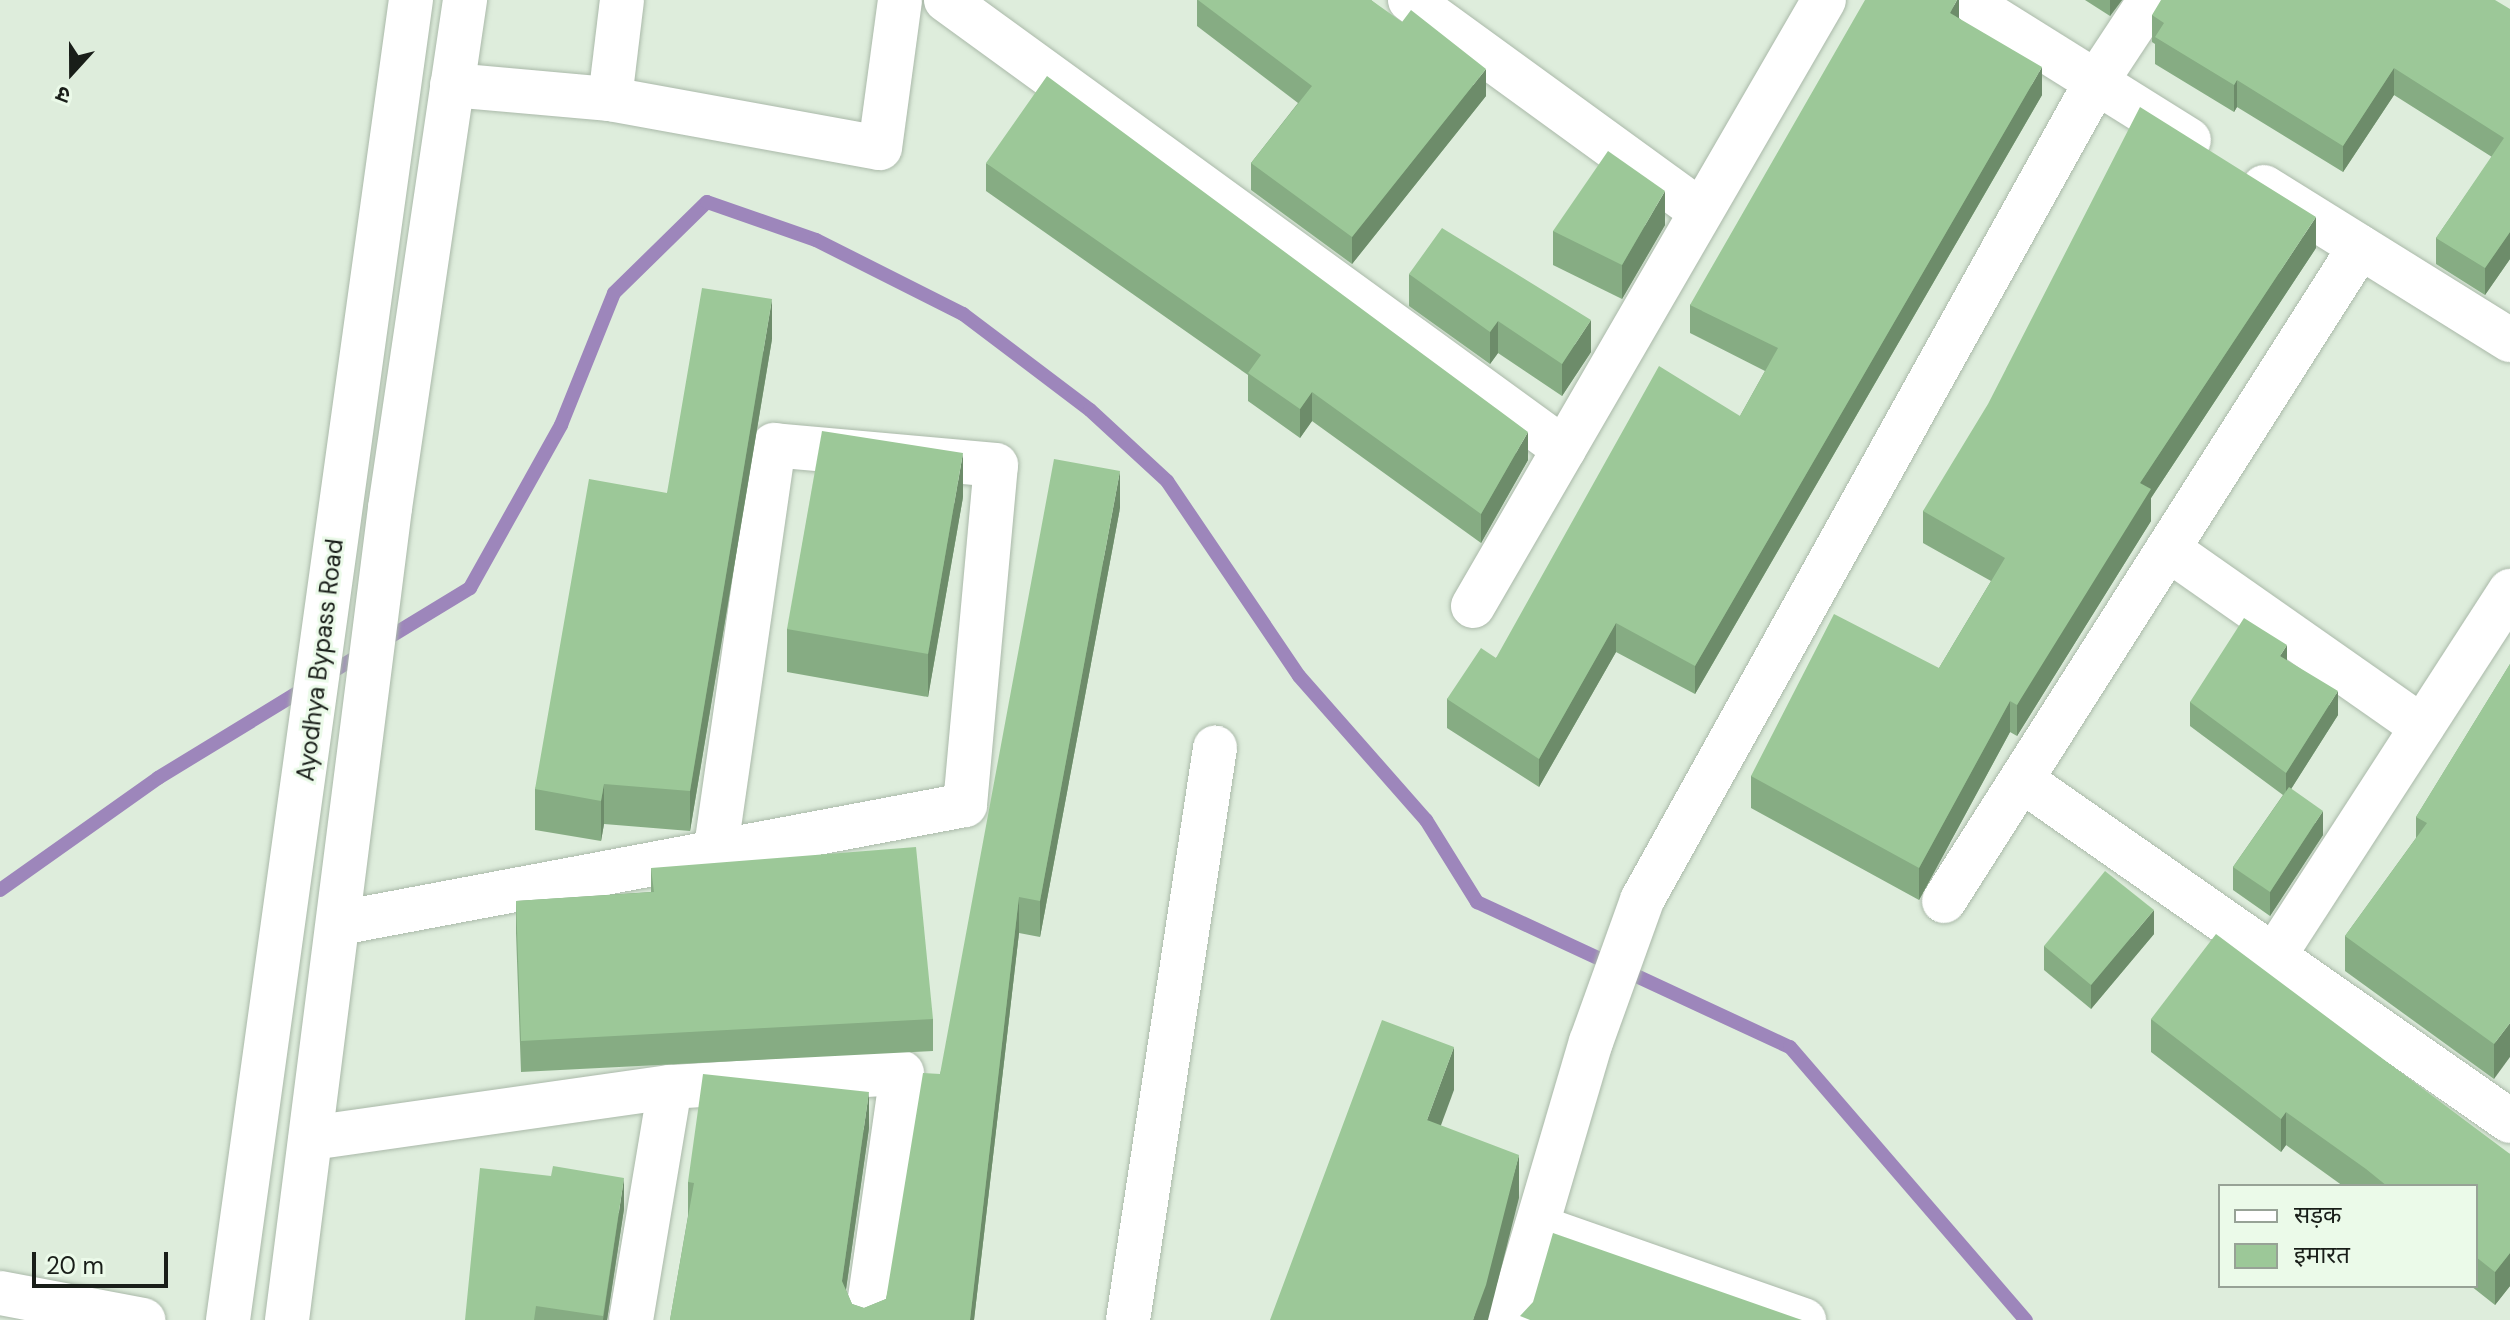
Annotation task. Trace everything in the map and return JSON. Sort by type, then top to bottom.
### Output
[{"type":"street","name":"Ayodhya Bypass Road","points":[[228,1320],[301,813],[338,516],[411,0]]},
{"type":"street","points":[[287,1320],[354,819],[390,508],[465,0]]},
{"type":"street","points":[[610,99],[622,0]]},
{"type":"street","points":[[452,85],[610,99],[880,148],[900,0]]},
{"type":"street","points":[[946,0],[1564,449]]},
{"type":"street","points":[[1410,0],[1700,211]]},
{"type":"street","points":[[1473,606],[1824,0]]},
{"type":"street","points":[[1965,0],[2510,340]]},
{"type":"street","points":[[1509,1320],[1591,1042],[1642,900],[2096,82],[2150,0]]},
{"type":"street","points":[[1944,901],[2360,247]]},
{"type":"street","points":[[340,923],[965,805],[996,465],[774,445],[715,852]]},
{"type":"street","points":[[2168,549],[2422,727]]},
{"type":"street","points":[[2274,956],[2422,727],[2497,640],[2510,591]]},
{"type":"street","points":[[1128,1320],[1215,748]]},
{"type":"street","points":[[2023,781],[2507,1113]]},
{"type":"street","points":[[311,1138],[670,1087],[902,1073],[867,1320]]},
{"type":"street","points":[[631,1320],[670,1087]]},
{"type":"street","points":[[1538,1227],[1804,1320]]},
{"type":"street","points":[[0,1293],[143,1320]]},
{"type":"building","points":[[1198,0],[1371,0],[1402,22],[1411,10],[1486,69],[1352,237],[1251,163],[1312,86]]},
{"type":"building","points":[[1865,0],[1957,0],[1950,13],[2042,67],[1695,666],[1616,623],[1539,759],[1447,699],[1481,648],[1496,658],[1659,366],[1740,416],[1778,348],[1690,305]]},
{"type":"building","points":[[2161,0],[2495,0],[2510,9],[2510,232],[2485,268],[2436,238],[2504,138],[2394,68],[2343,146],[2237,80],[2234,85],[2155,37],[2164,23],[2152,15]]},
{"type":"building","points":[[1047,76],[1528,432],[1481,514],[1312,392],[1300,409],[1248,373],[1261,355],[986,163]]},
{"type":"building","points":[[2140,107],[2316,217],[2140,483],[2151,489],[2017,705],[2010,701],[1919,868],[1751,776],[1834,614],[1939,668],[2005,558],[1923,511],[1988,404]]},
{"type":"building","points":[[1608,151],[1665,191],[1622,265],[1553,231]]},
{"type":"building","points":[[1442,228],[1591,320],[1562,364],[1498,321],[1490,332],[1409,274]]},
{"type":"building","points":[[702,288],[772,299],[690,791],[604,784],[601,801],[535,789],[589,479],[667,493]]},
{"type":"building","points":[[822,431],[963,453],[928,654],[787,629]]},
{"type":"building","points":[[1054,459],[1120,471],[1040,901],[1019,897],[970,1320],[670,1320],[694,1183],[688,1182],[703,1074],[869,1092],[842,1281],[852,1304],[864,1308],[886,1299],[923,1073],[940,1074]]},
{"type":"building","points":[[2244,618],[2287,645],[2280,656],[2338,691],[2286,773],[2190,702]]},
{"type":"building","points":[[2510,664],[2510,1023],[2494,1044],[2345,936],[2427,823],[2416,817]]},
{"type":"building","points":[[2289,787],[2323,811],[2270,892],[2233,867]]},
{"type":"building","points":[[916,847],[933,1019],[521,1041],[516,901],[654,892],[651,868]]},
{"type":"building","points":[[2105,871],[2154,910],[2091,985],[2044,946]]},
{"type":"building","points":[[2216,934],[2510,1154],[2510,1253],[2495,1272],[2478,1259],[2478,1184],[2385,1184],[2286,1112],[2281,1119],[2151,1019]]},
{"type":"building","points":[[1382,1020],[1454,1047],[1427,1120],[1519,1155],[1486,1285],[1473,1320],[1270,1320]]},
{"type":"building","points":[[553,1166],[624,1178],[603,1316],[536,1306],[534,1320],[465,1320],[480,1168],[551,1176]]},
{"type":"building","points":[[1553,1233],[1802,1320],[1530,1320],[1520,1316],[1533,1302]]},
{"type":"waterway","points":[[383,641],[470,588],[561,425],[614,293],[707,202],[816,240],[963,314],[1090,410],[1167,481],[1299,676],[1426,820],[1477,902],[1790,1047],[2026,1320]]},
{"type":"waterway","points":[[325,676],[365,652]]},
{"type":"waterway","points":[[0,890],[158,778],[307,687]]}]
